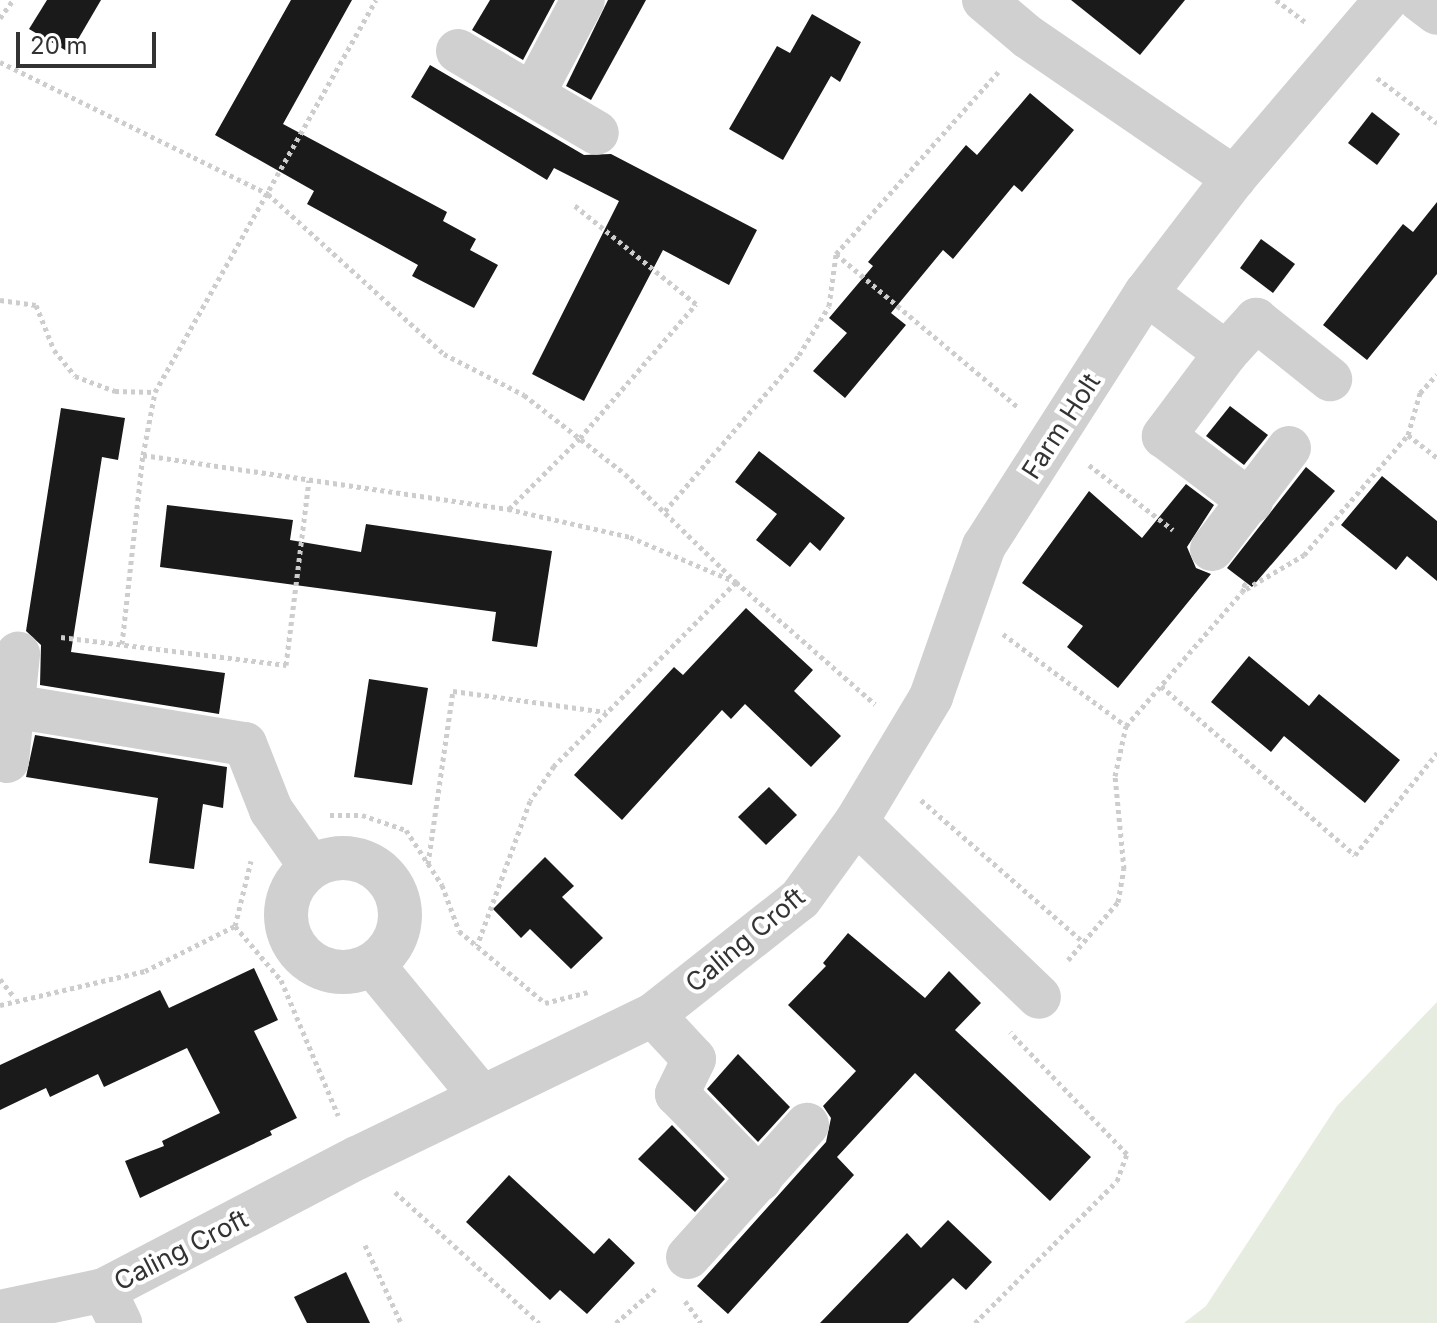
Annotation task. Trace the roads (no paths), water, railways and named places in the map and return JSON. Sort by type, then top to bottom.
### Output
[{"type":"street","points":[[533,94],[583,0]]},
{"type":"street","points":[[984,0],[1028,37],[1234,178]]},
{"type":"street","name":"Farm Holt","points":[[931,697],[984,546],[1146,293],[1234,178],[1386,0]]},
{"type":"street","points":[[1420,0],[1437,13]]},
{"type":"street","points":[[458,51],[597,133]]},
{"type":"street","points":[[1146,293],[1226,353]]},
{"type":"street","points":[[1251,502],[1164,436],[1226,353],[1256,320],[1330,379]]},
{"type":"street","points":[[1212,549],[1251,502],[1289,448]]},
{"type":"street","points":[[7,761],[12,706],[32,644]]},
{"type":"street","name":"Caling Croft","points":[[0,1312],[112,1306],[357,1158],[653,1015],[800,899],[856,822],[931,697]]},
{"type":"street","points":[[12,706],[245,744],[271,810],[311,867]]},
{"type":"street","points":[[856,822],[1039,997]]},
{"type":"street","points":[[349,857],[381,871],[394,886],[401,921],[395,940],[373,965],[334,972],[310,963],[296,949],[287,931],[286,904],[293,885],[311,867],[349,857]]},
{"type":"street","points":[[373,965],[482,1097]]},
{"type":"street","points":[[653,1015],[694,1059],[677,1094],[760,1179]]},
{"type":"street","points":[[673,1272],[807,1125]]}]
